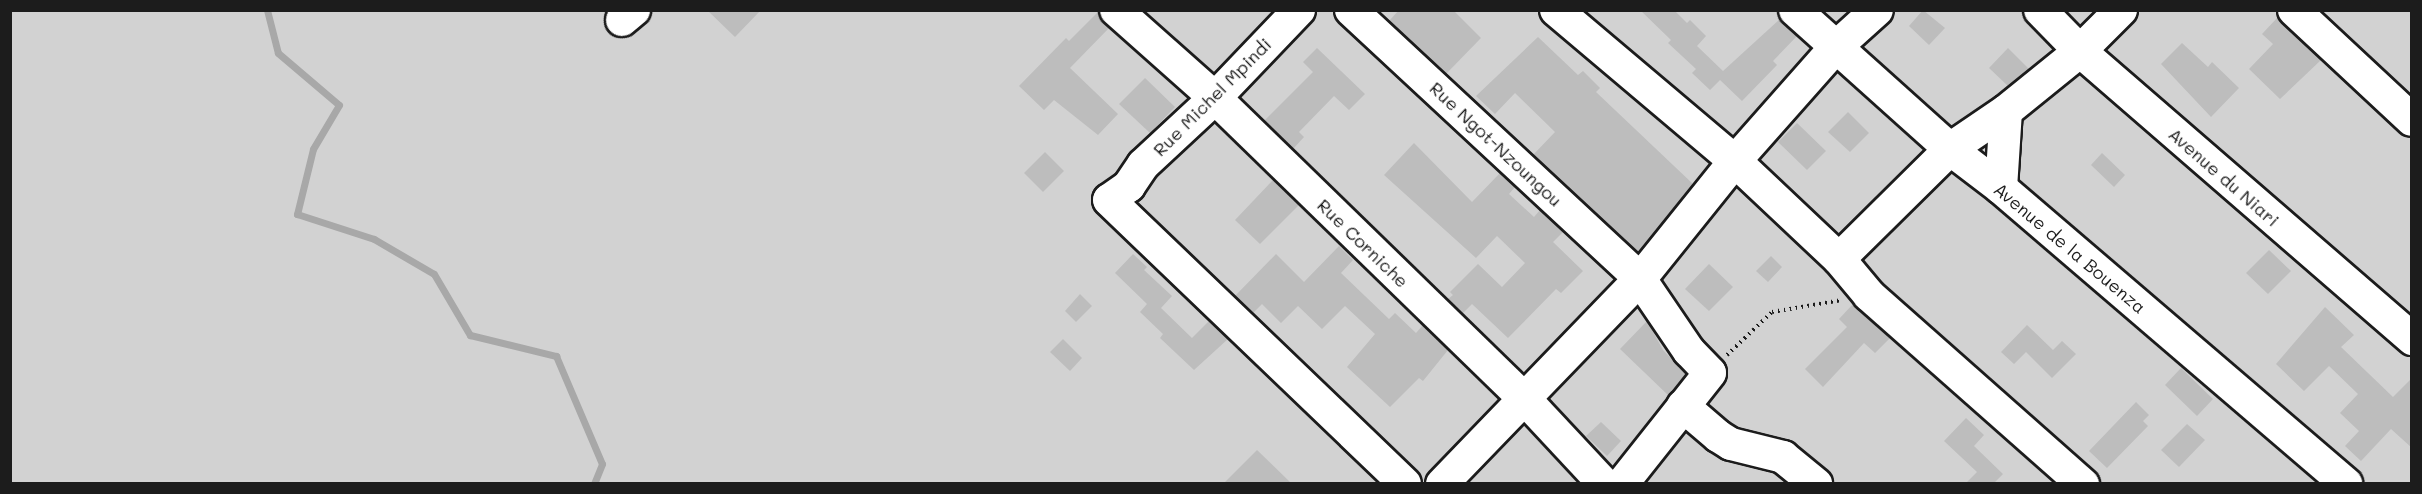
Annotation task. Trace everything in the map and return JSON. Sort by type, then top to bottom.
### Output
[{"type":"street","name":"Rue Corniche","points":[[1116,10],[1215,98],[1523,397],[1604,483]]},
{"type":"street","name":"Rue Michel Mpindi","points":[[1299,10],[1215,98],[1143,165],[1129,186],[1109,200],[1405,483]]},
{"type":"street","name":"Rue Ngot-Nzoungou","points":[[1351,10],[1640,279],[1689,351],[1710,373]]},
{"type":"street","points":[[1556,10],[1735,161],[1839,259],[1869,295],[2083,483]]},
{"type":"street","name":"Avenue de la Bouenza","points":[[1795,10],[1950,149],[2001,188],[2346,483]]},
{"type":"street","points":[[1442,483],[1640,279],[1735,161],[1836,47],[1877,10]]},
{"type":"street","name":"Avenue du Niari","points":[[2040,10],[2080,51],[2412,339]]},
{"type":"street","points":[[1839,259],[1950,149],[2006,111],[2080,51],[2121,10]]},
{"type":"street","points":[[2294,10],[2412,120]]},
{"type":"street","points":[[2001,188],[2006,111]]},
{"type":"street","points":[[1622,483],[1710,373]]},
{"type":"street","points":[[1683,406],[1731,444],[1783,457],[1816,483]]},
{"type":"path","points":[[1710,373],[1760,320],[1772,312],[1869,295]]},
{"type":"shaded area","points":[[11,11],[2411,11],[2411,483],[11,483]]},
{"type":"building","points":[[707,10],[761,10],[735,37]]},
{"type":"building","points":[[1399,10],[1453,10],[1481,38],[1446,74],[1389,21]]},
{"type":"building","points":[[1640,10],[1674,10],[1687,23],[1690,20],[1706,36],[1697,46],[1723,71],[1780,19],[1797,36],[1773,61],[1777,65],[1742,101],[1720,80],[1710,90],[1692,73],[1696,69],[1668,43],[1671,40]]},
{"type":"building","points":[[1923,10],[1945,28],[1929,45],[1909,26]]},
{"type":"building","points":[[1099,11],[1109,28],[1070,68],[1118,114],[1098,135],[1054,100],[1044,110],[1019,86],[1066,38],[1069,41]]},
{"type":"building","points":[[2278,17],[2321,60],[2280,99],[2249,69],[2273,44],[2262,34]]},
{"type":"building","points":[[1538,37],[1578,75],[1583,71],[1600,88],[1596,92],[1693,184],[1638,253],[1533,155],[1555,132],[1515,93],[1495,114],[1476,96]]},
{"type":"building","points":[[2182,43],[2208,67],[2212,62],[2239,88],[2211,117],[2161,64]]},
{"type":"building","points":[[1317,48],[1365,94],[1349,110],[1334,96],[1299,132],[1304,137],[1293,149],[1264,121],[1313,72],[1303,62]]},
{"type":"building","points":[[2008,48],[2029,69],[2008,86],[1989,68]]},
{"type":"building","points":[[1145,78],[1175,107],[1150,133],[1119,104]]},
{"type":"building","points":[[1848,112],[1869,133],[1850,152],[1828,132]]},
{"type":"building","points":[[1797,123],[1826,151],[1807,170],[1778,142]]},
{"type":"building","points":[[1414,143],[1472,202],[1500,173],[1515,187],[1509,194],[1534,217],[1540,210],[1563,232],[1553,242],[1583,271],[1561,293],[1556,289],[1508,338],[1472,304],[1463,313],[1448,299],[1453,295],[1450,292],[1478,264],[1502,287],[1525,263],[1497,236],[1476,258],[1384,175]]},
{"type":"building","points":[[1045,152],[1064,171],[1043,192],[1024,173]]},
{"type":"building","points":[[2102,153],[2125,175],[2114,187],[2091,165]]},
{"type":"building","points":[[1273,180],[1299,205],[1260,244],[1235,220]]},
{"type":"building","points":[[1339,246],[1353,260],[1341,273],[1389,319],[1395,313],[1416,333],[1423,325],[1448,350],[1423,381],[1419,378],[1390,407],[1347,367],[1375,334],[1345,306],[1322,329],[1298,306],[1281,323],[1262,304],[1253,313],[1235,296],[1276,254],[1304,282]]},
{"type":"building","points":[[2269,250],[2291,271],[2268,294],[2246,273]]},
{"type":"building","points":[[1133,254],[1147,267],[1144,270],[1172,296],[1161,308],[1192,338],[1209,321],[1228,339],[1194,370],[1160,338],[1163,334],[1140,312],[1147,304],[1115,273]]},
{"type":"building","points":[[1771,256],[1782,267],[1768,282],[1756,271]]},
{"type":"building","points":[[1709,264],[1733,287],[1709,311],[1685,289]]},
{"type":"building","points":[[1080,294],[1092,306],[1076,322],[1065,311]]},
{"type":"building","points":[[1853,304],[1890,338],[1875,353],[1864,343],[1823,387],[1805,369],[1847,327],[1839,319]]},
{"type":"building","points":[[2325,307],[2354,335],[2341,347],[2393,397],[2412,378],[2412,448],[2391,429],[2361,461],[2345,446],[2359,431],[2340,413],[2358,394],[2329,366],[2304,391],[2276,364]]},
{"type":"building","points":[[1647,321],[1663,350],[1686,374],[1669,396],[1620,349]]},
{"type":"building","points":[[2027,325],[2053,350],[2062,341],[2076,354],[2052,378],[2026,352],[2014,364],[2001,352]]},
{"type":"building","points":[[1063,339],[1082,358],[1070,371],[1050,352]]},
{"type":"building","points":[[2181,368],[2213,399],[2197,416],[2165,385]]},
{"type":"building","points":[[2136,402],[2149,415],[2143,421],[2148,426],[2107,468],[2089,451]]},
{"type":"building","points":[[1966,418],[1984,435],[1974,446],[2003,474],[1994,483],[1966,483],[1977,472],[1944,441]]},
{"type":"building","points":[[1601,422],[1621,441],[1607,456],[1586,436]]},
{"type":"building","points":[[2187,424],[2205,440],[2179,467],[2161,450]]},
{"type":"building","points":[[1257,450],[1291,483],[1224,483]]},
{"type":"waterway","points":[[267,10],[278,53],[339,105],[313,149],[297,214],[374,239],[434,274],[470,335],[556,356],[602,464],[594,484]]}]
